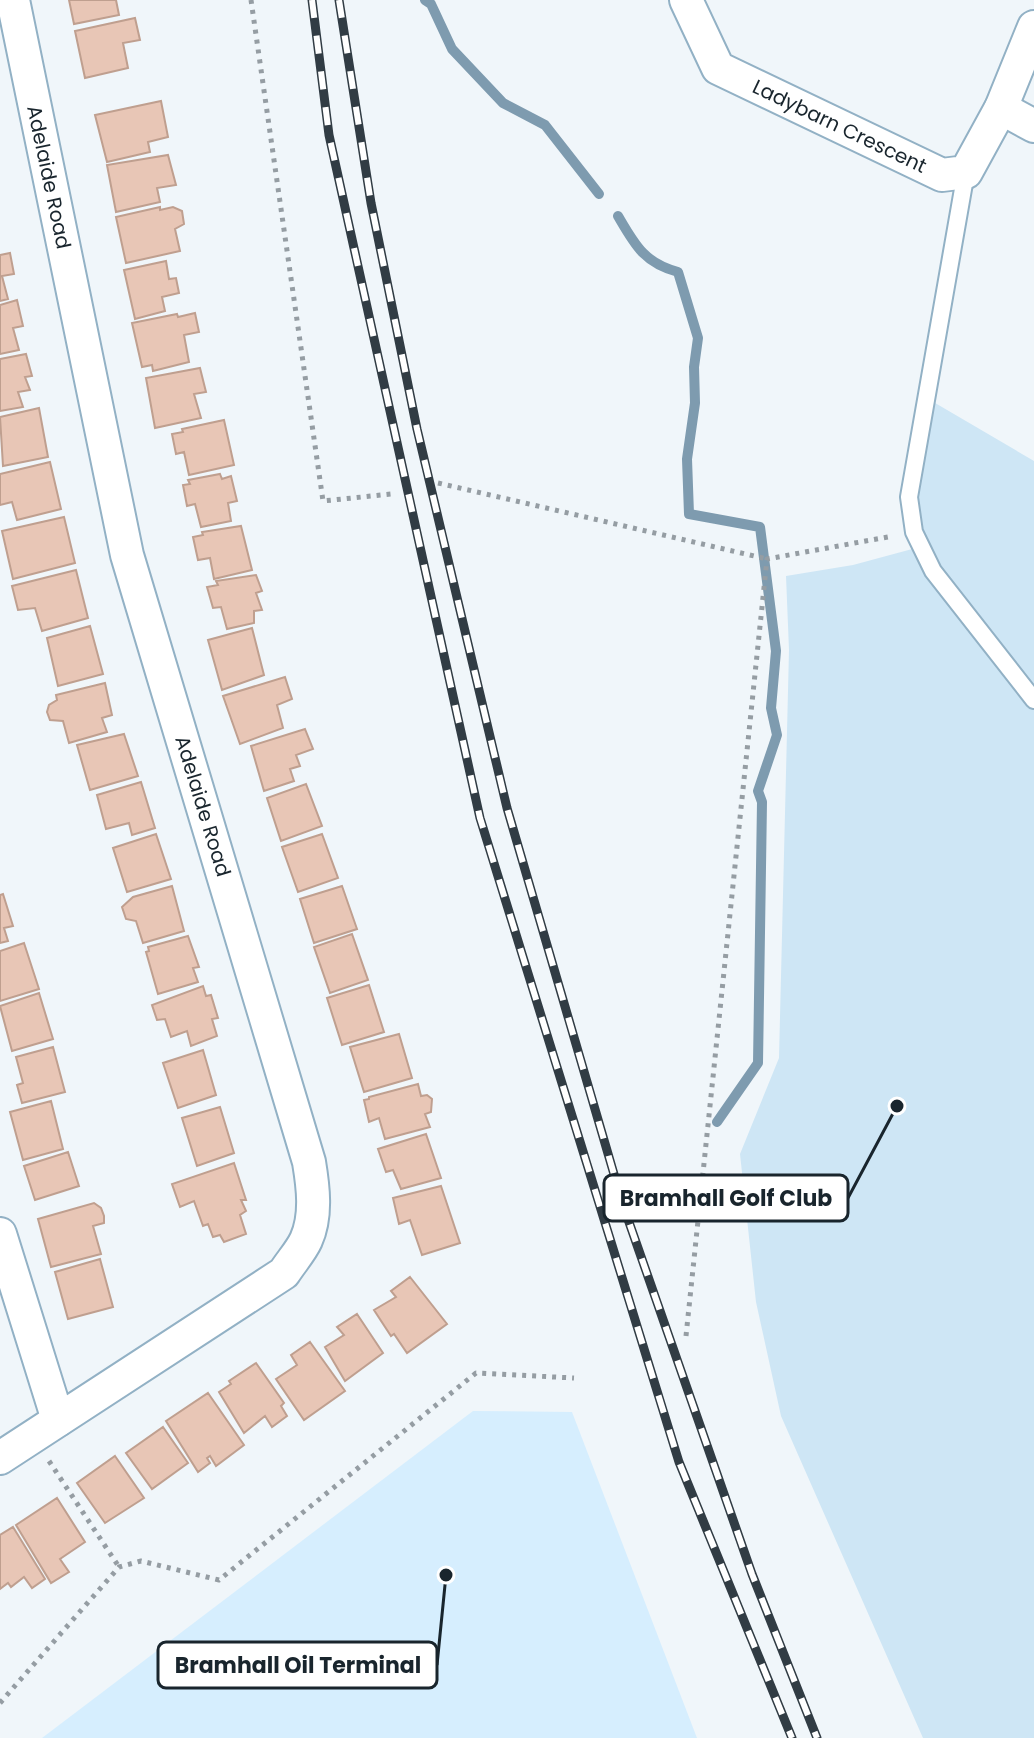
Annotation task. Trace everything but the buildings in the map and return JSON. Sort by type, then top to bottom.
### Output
[{"type":"street","name":"Adelaide Road","points":[[0,1458],[284,1273],[306,1240],[312,1216],[313,1187],[309,1162],[127,555],[13,0]]},
{"type":"street","name":"Ladybarn Crescent","points":[[686,0],[718,68],[942,175],[966,172]]},
{"type":"street","points":[[966,172],[1001,108],[1034,27]]},
{"type":"street","points":[[1001,108],[1034,126]]},
{"type":"street","points":[[0,1234],[46,1428]]},
{"type":"lane","points":[[966,172],[909,497],[914,532],[933,571],[1034,700]]},
{"type":"path","points":[[251,0],[323,501],[391,494]]},
{"type":"path","points":[[438,483],[767,559],[914,532]]},
{"type":"path","points":[[686,1336],[767,559]]},
{"type":"path","points":[[0,1703],[119,1567],[141,1561],[219,1580],[476,1373],[574,1378]]},
{"type":"path","points":[[46,1428],[119,1567]]},
{"type":"shaded area","points":[[930,400],[1034,461],[1034,1738],[923,1738],[781,1416],[756,1302],[740,1154],[779,1058],[789,650],[786,576],[853,565],[927,545],[914,498]]},
{"type":"shaded area","points":[[473,1411],[572,1412],[697,1738],[42,1738]]},
{"type":"waterway","points":[[425,0],[431,4],[452,49],[503,103],[545,125],[599,194]]},
{"type":"waterway","points":[[618,216],[642,252],[657,264],[678,272],[698,338],[694,367],[695,403],[687,459],[689,514],[760,527],[776,651],[771,708],[777,735],[758,791],[762,802],[758,1063],[717,1122]]},
{"type":"railway","points":[[312,0],[329,135],[480,818],[679,1462],[792,1738]]},
{"type":"railway","points":[[339,0],[371,203],[417,429],[507,808],[623,1205],[752,1574],[817,1738]]},
{"type":"place","name":"Bramhall Golf Club","points":[[897,1106]]},
{"type":"place","name":"Bramhall Oil Terminal","points":[[446,1575]]}]
